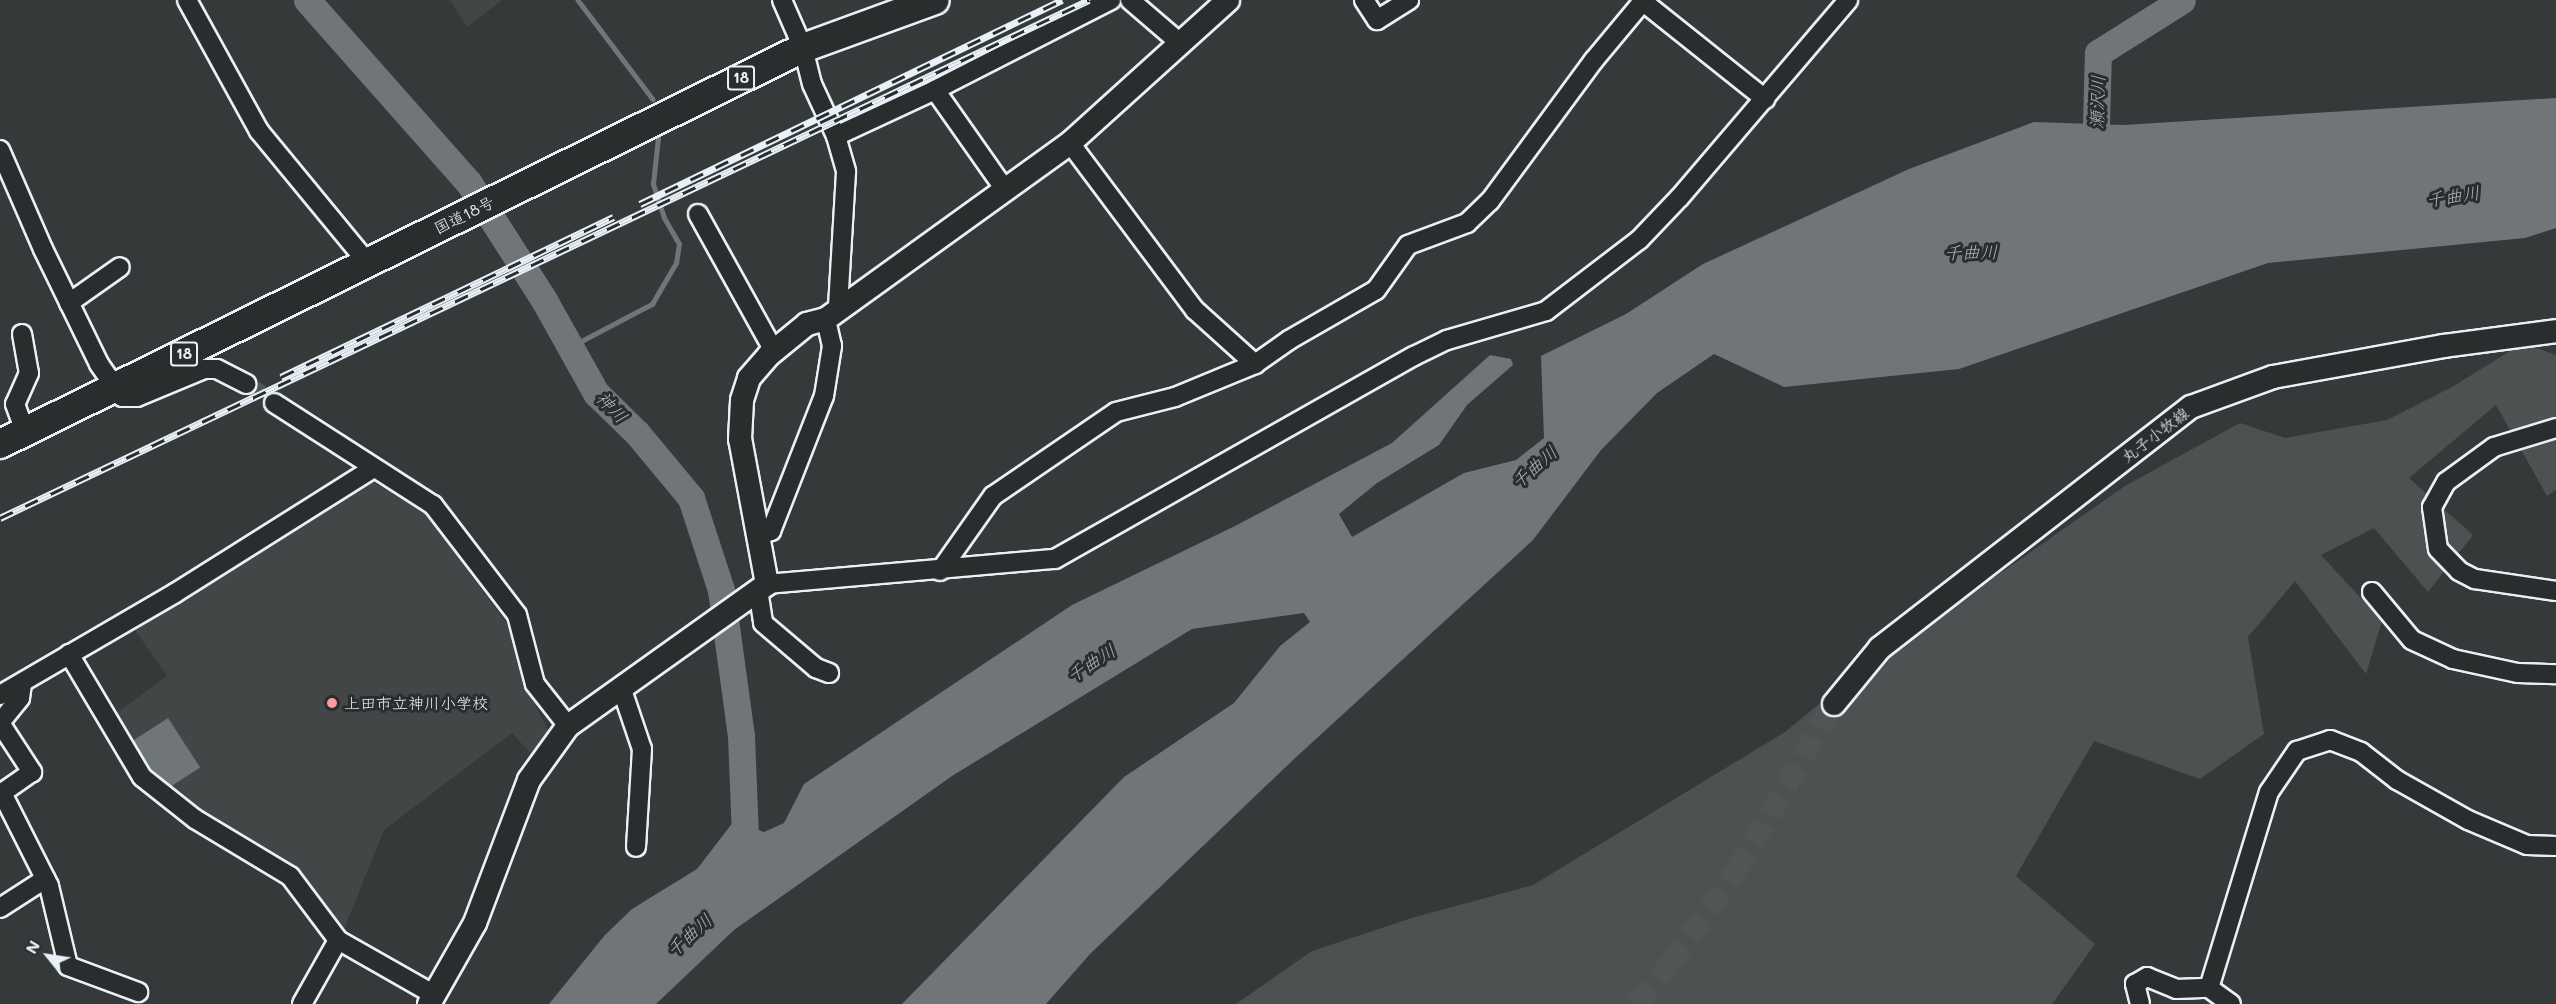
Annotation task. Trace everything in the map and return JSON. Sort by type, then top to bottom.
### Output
[{"type":"highway","name":"国道18号","points":[[12,438],[803,48],[934,0]]},
{"type":"street","points":[[187,0],[259,131],[374,259]]},
{"type":"street","points":[[760,535],[771,531],[824,396],[832,346],[832,313],[846,172],[836,136],[812,84],[803,48],[782,0]]},
{"type":"street","points":[[836,136],[935,90],[1111,0]]},
{"type":"street","points":[[1130,0],[1180,43]]},
{"type":"street","points":[[829,674],[816,668],[763,622],[760,535],[740,439],[742,400],[749,378],[774,351],[807,324],[832,313],[1006,191],[1070,143],[1228,0]]},
{"type":"street","points":[[1364,0],[1377,20],[1409,0]]},
{"type":"street","points":[[69,654],[142,777],[195,819],[290,876],[338,940],[432,1000],[475,923],[529,780],[568,726],[763,587],[1054,559],[1291,422],[1414,356],[1447,340],[1546,311],[1639,240],[1848,0]]},
{"type":"street","points":[[940,571],[993,496],[1116,412],[1175,397],[1255,364],[1289,339],[1376,290],[1408,245],[1467,223],[1490,201],[1594,60],[1642,1],[1764,99]]},
{"type":"street","points":[[935,90],[1006,191]]},
{"type":"street","points":[[1070,143],[1195,310],[1255,364]]},
{"type":"street","points":[[0,150],[69,303],[122,397],[136,397],[204,369],[217,369],[246,384]]},
{"type":"street","points":[[698,214],[774,351]]},
{"type":"street","points":[[69,303],[120,267]]},
{"type":"street","name":"丸子小牧線","points":[[1834,704],[1880,648],[2191,407],[2273,377],[2444,346],[2556,331]]},
{"type":"street","points":[[12,438],[15,404],[29,373],[22,334]]},
{"type":"street","points":[[274,402],[372,469],[433,505],[464,540],[517,615],[536,684],[568,726]]},
{"type":"street","points":[[2556,428],[2494,447],[2446,482],[2432,507],[2438,549],[2459,571],[2475,579],[2556,591]]},
{"type":"street","points":[[0,695],[175,593],[372,469]]},
{"type":"street","points":[[2372,592],[2412,640],[2453,659],[2518,673],[2556,674]]},
{"type":"street","points":[[22,684],[20,698],[0,723],[32,772],[2,793],[45,879],[68,966],[138,992]]},
{"type":"street","points":[[623,686],[642,749],[636,848]]},
{"type":"street","points":[[2210,988],[2269,792],[2297,751],[2330,740],[2361,752],[2397,780],[2468,819],[2527,845],[2556,846]]},
{"type":"street","points":[[0,908],[45,879]]},
{"type":"street","points":[[302,1004],[338,940]]},
{"type":"street","points":[[2140,1004],[2135,984],[2147,977],[2176,989],[2210,988],[2230,1004]]},
{"type":"shaded area","points":[[450,0],[502,0],[467,27]]},
{"type":"shaded area","points":[[2523,343],[2556,355],[2556,490],[2547,496],[2496,405],[2409,478],[2473,535],[2428,592],[2374,528],[2321,555],[2382,621],[2366,674],[2295,581],[2248,637],[2264,734],[2200,779],[2094,741],[2016,876],[2095,944],[2052,1004],[1236,1004],[1312,951],[1415,917],[1533,885],[1785,732],[1852,677],[2125,486],[2240,423],[2285,438],[2387,420],[2452,387]]},
{"type":"shaded area","name":"上田市立神川小学校","points":[[371,481],[425,512],[515,635],[527,689],[550,734],[534,757],[512,733],[384,830],[342,934],[293,872],[195,813],[146,775],[111,717],[167,676],[131,624]]},
{"type":"water","name":"千曲川","points":[[2556,98],[2556,228],[2525,238],[2268,263],[1959,369],[1784,387],[1714,354],[1657,393],[1601,450],[1533,540],[1293,760],[1090,954],[1046,1004],[902,1004],[1124,777],[1234,703],[1280,646],[1310,622],[1304,613],[1192,629],[952,776],[734,930],[656,1004],[549,1004],[605,935],[632,909],[697,869],[734,821],[764,832],[784,823],[804,784],[1072,605],[1237,525],[1392,443],[1490,355],[1511,359],[1513,365],[1467,405],[1439,445],[1377,483],[1339,514],[1352,537],[1464,473],[1516,460],[1544,438],[1541,356],[1626,314],[1703,264],[1909,169],[2034,122],[2123,125]]},
{"type":"water","points":[[168,718],[200,767],[165,790],[133,741]]},
{"type":"waterway","name":"神川","points":[[307,0],[469,183],[544,300],[596,393],[637,433],[691,498],[721,590],[741,736],[746,860]]},
{"type":"waterway","points":[[578,0],[653,99]]},
{"type":"waterway","name":"瀬沢川","points":[[2095,159],[2098,53],[2182,0]]},
{"type":"waterway","points":[[570,347],[652,304],[676,263],[679,244],[664,218],[653,184],[658,138]]},
{"type":"tunnel","points":[[246,384],[274,403]]},
{"type":"tunnel","points":[[1636,1004],[1671,963],[1736,871],[1834,704]]},
{"type":"railway","points":[[640,204],[1062,0]]},
{"type":"railway","points":[[0,518],[1089,0]]},
{"type":"railway","points":[[281,377],[613,217]]},
{"type":"place","name":"上田市立神川小学校","points":[[332,703]]}]
